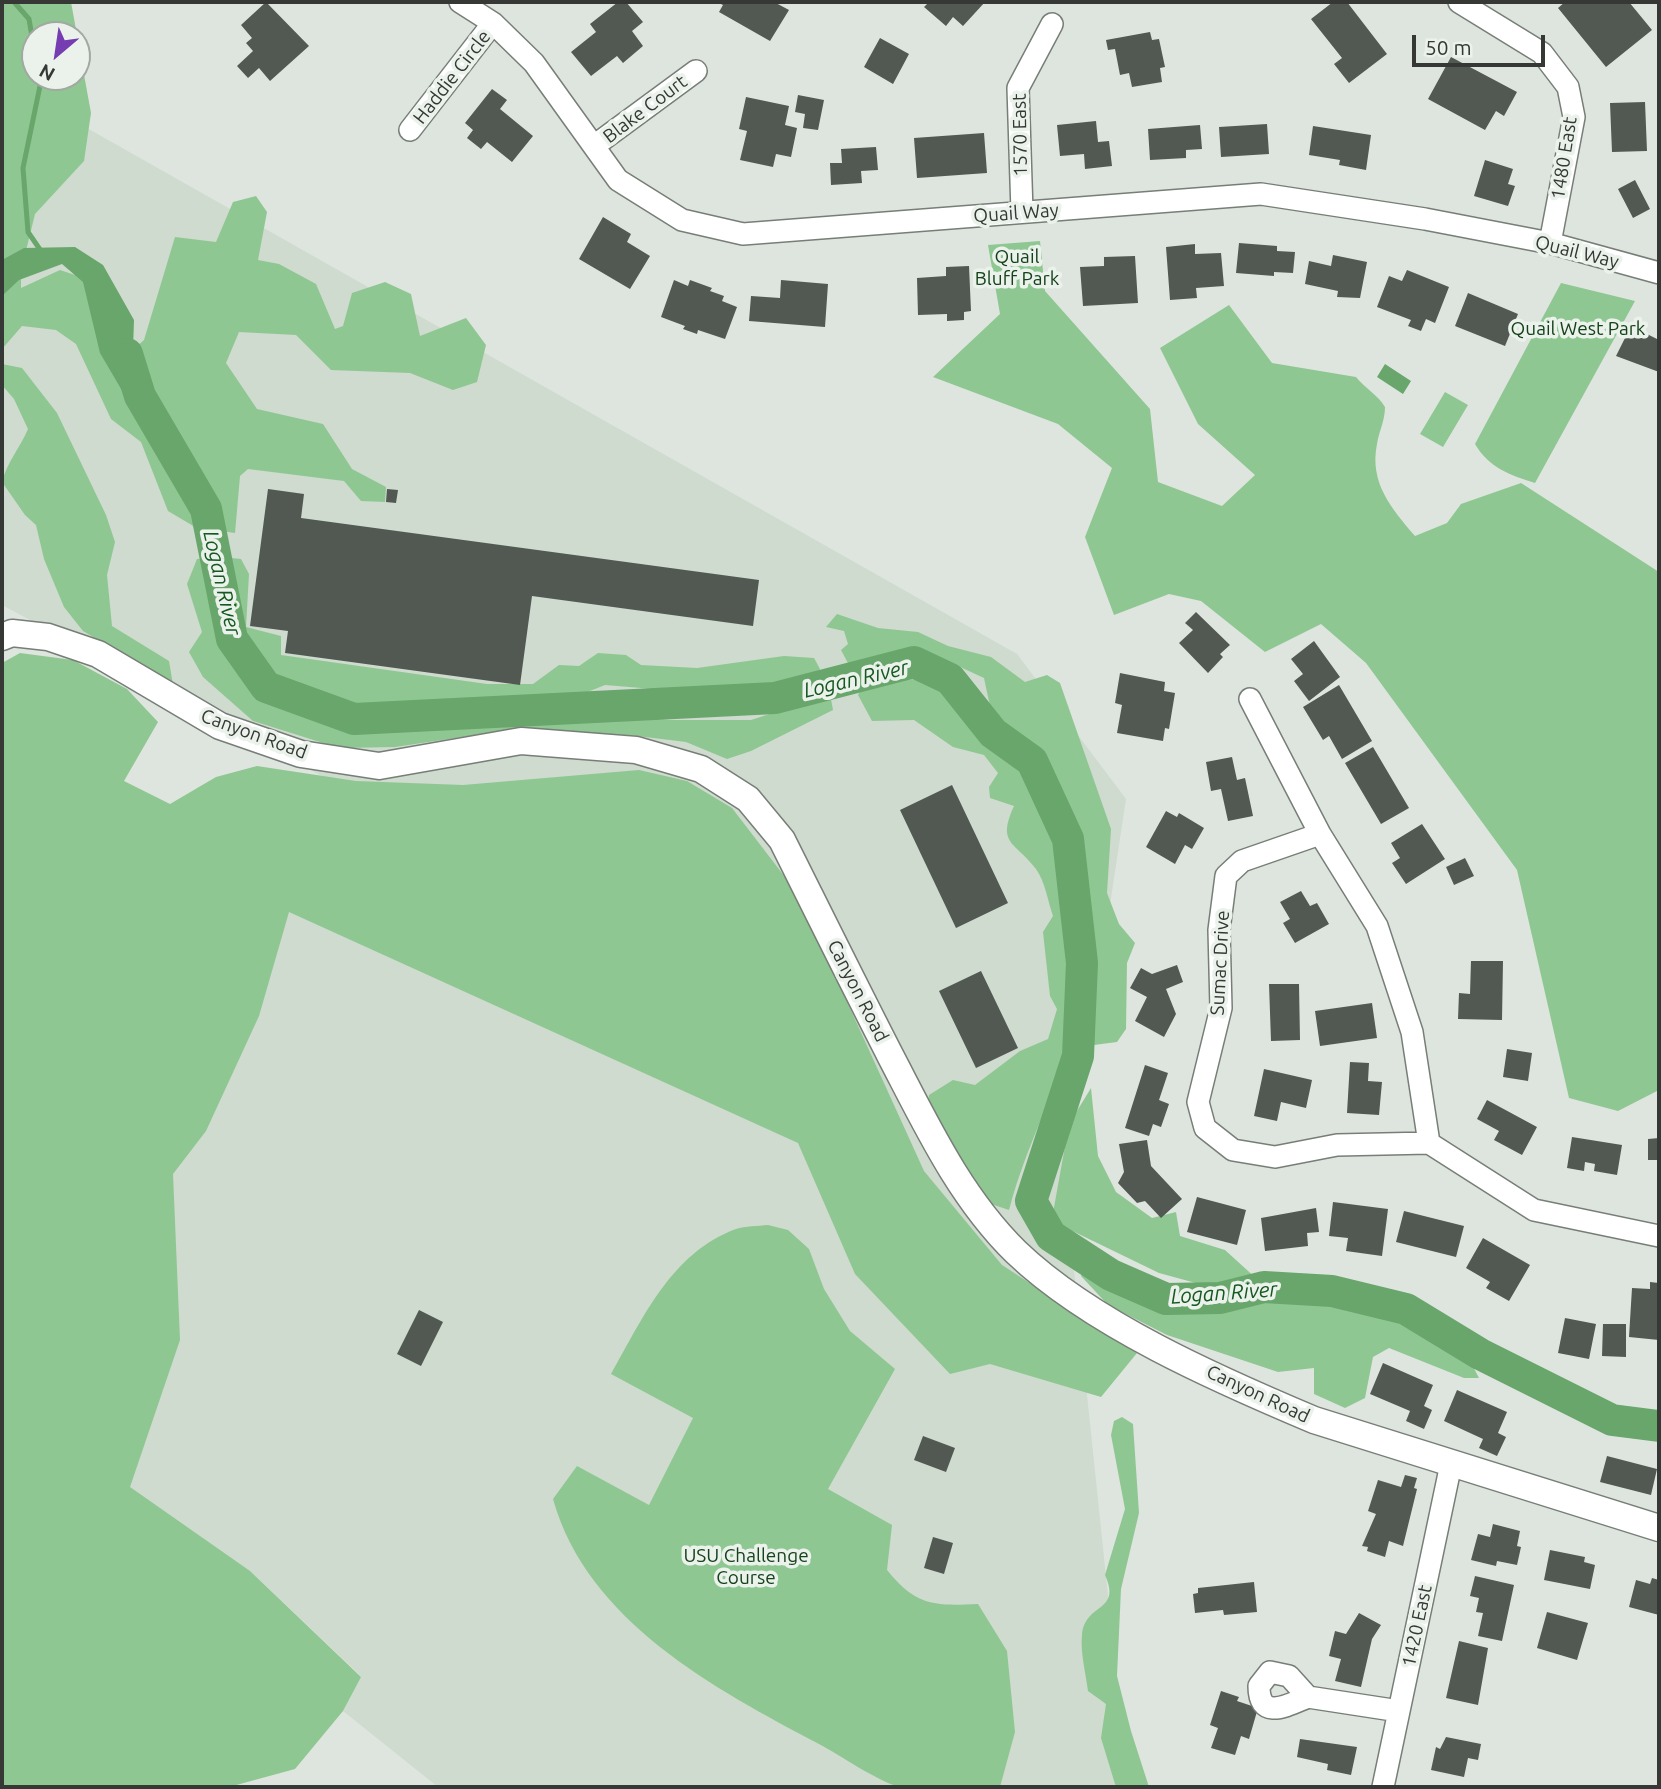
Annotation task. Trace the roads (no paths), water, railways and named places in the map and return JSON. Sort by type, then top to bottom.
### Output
[{"type":"street","name":"Quail Way","points":[[460,2],[493,23],[534,63],[618,180],[682,220],[743,234],[1261,194],[1425,219],[1550,243],[1659,273]]},
{"type":"street","name":"1480 East","points":[[1459,2],[1542,53],[1568,87],[1574,117],[1550,243]]},
{"type":"street","name":"Haddie Circle","points":[[410,130],[493,23]]},
{"type":"street","name":"1570 East","points":[[1022,212],[1018,88],[1052,24]]},
{"type":"street","name":"Blake Court","points":[[594,146],[696,71]]},
{"type":"street","name":"Canyon Road","points":[[2,637],[12,633],[48,637],[98,654],[220,726],[301,754],[379,766],[521,741],[636,750],[701,769],[748,799],[782,840],[934,1140],[968,1196],[1017,1252],[1078,1301],[1157,1346],[1266,1400],[1314,1420],[1659,1528]]},
{"type":"street","points":[[1250,699],[1320,834],[1377,926],[1412,1032],[1429,1143],[1534,1210],[1659,1236]]},
{"type":"street","name":"Sumac Drive","points":[[1320,834],[1242,861],[1226,876],[1219,930],[1220,1008],[1198,1102],[1205,1128],[1233,1150],[1275,1157],[1338,1145],[1429,1143]]},
{"type":"street","name":"1420 East","points":[[1383,1787],[1451,1464]]},
{"type":"street","points":[[1308,1697],[1399,1711]]},
{"type":"waterway","points":[[14,2],[29,21]]},
{"type":"waterway","points":[[39,91],[23,168],[28,232],[41,251]]},
{"type":"waterway","name":"Logan River","points":[[127,354],[140,396],[206,509],[232,639],[266,687],[354,719],[775,698],[914,662],[950,679],[993,733],[1032,761],[1068,839],[1082,963],[1078,1056],[1031,1201],[1051,1236],[1111,1275],[1166,1299],[1220,1298],[1264,1287],[1332,1291],[1406,1309],[1480,1354],[1612,1420],[1659,1426]]},
{"type":"park label","name":"Quail Bluff Park","points":[[1017,268]]},
{"type":"park label","name":"Quail West Park","points":[[1578,329]]},
{"type":"park label","name":"USU Challenge Course","points":[[746,1567]]}]
